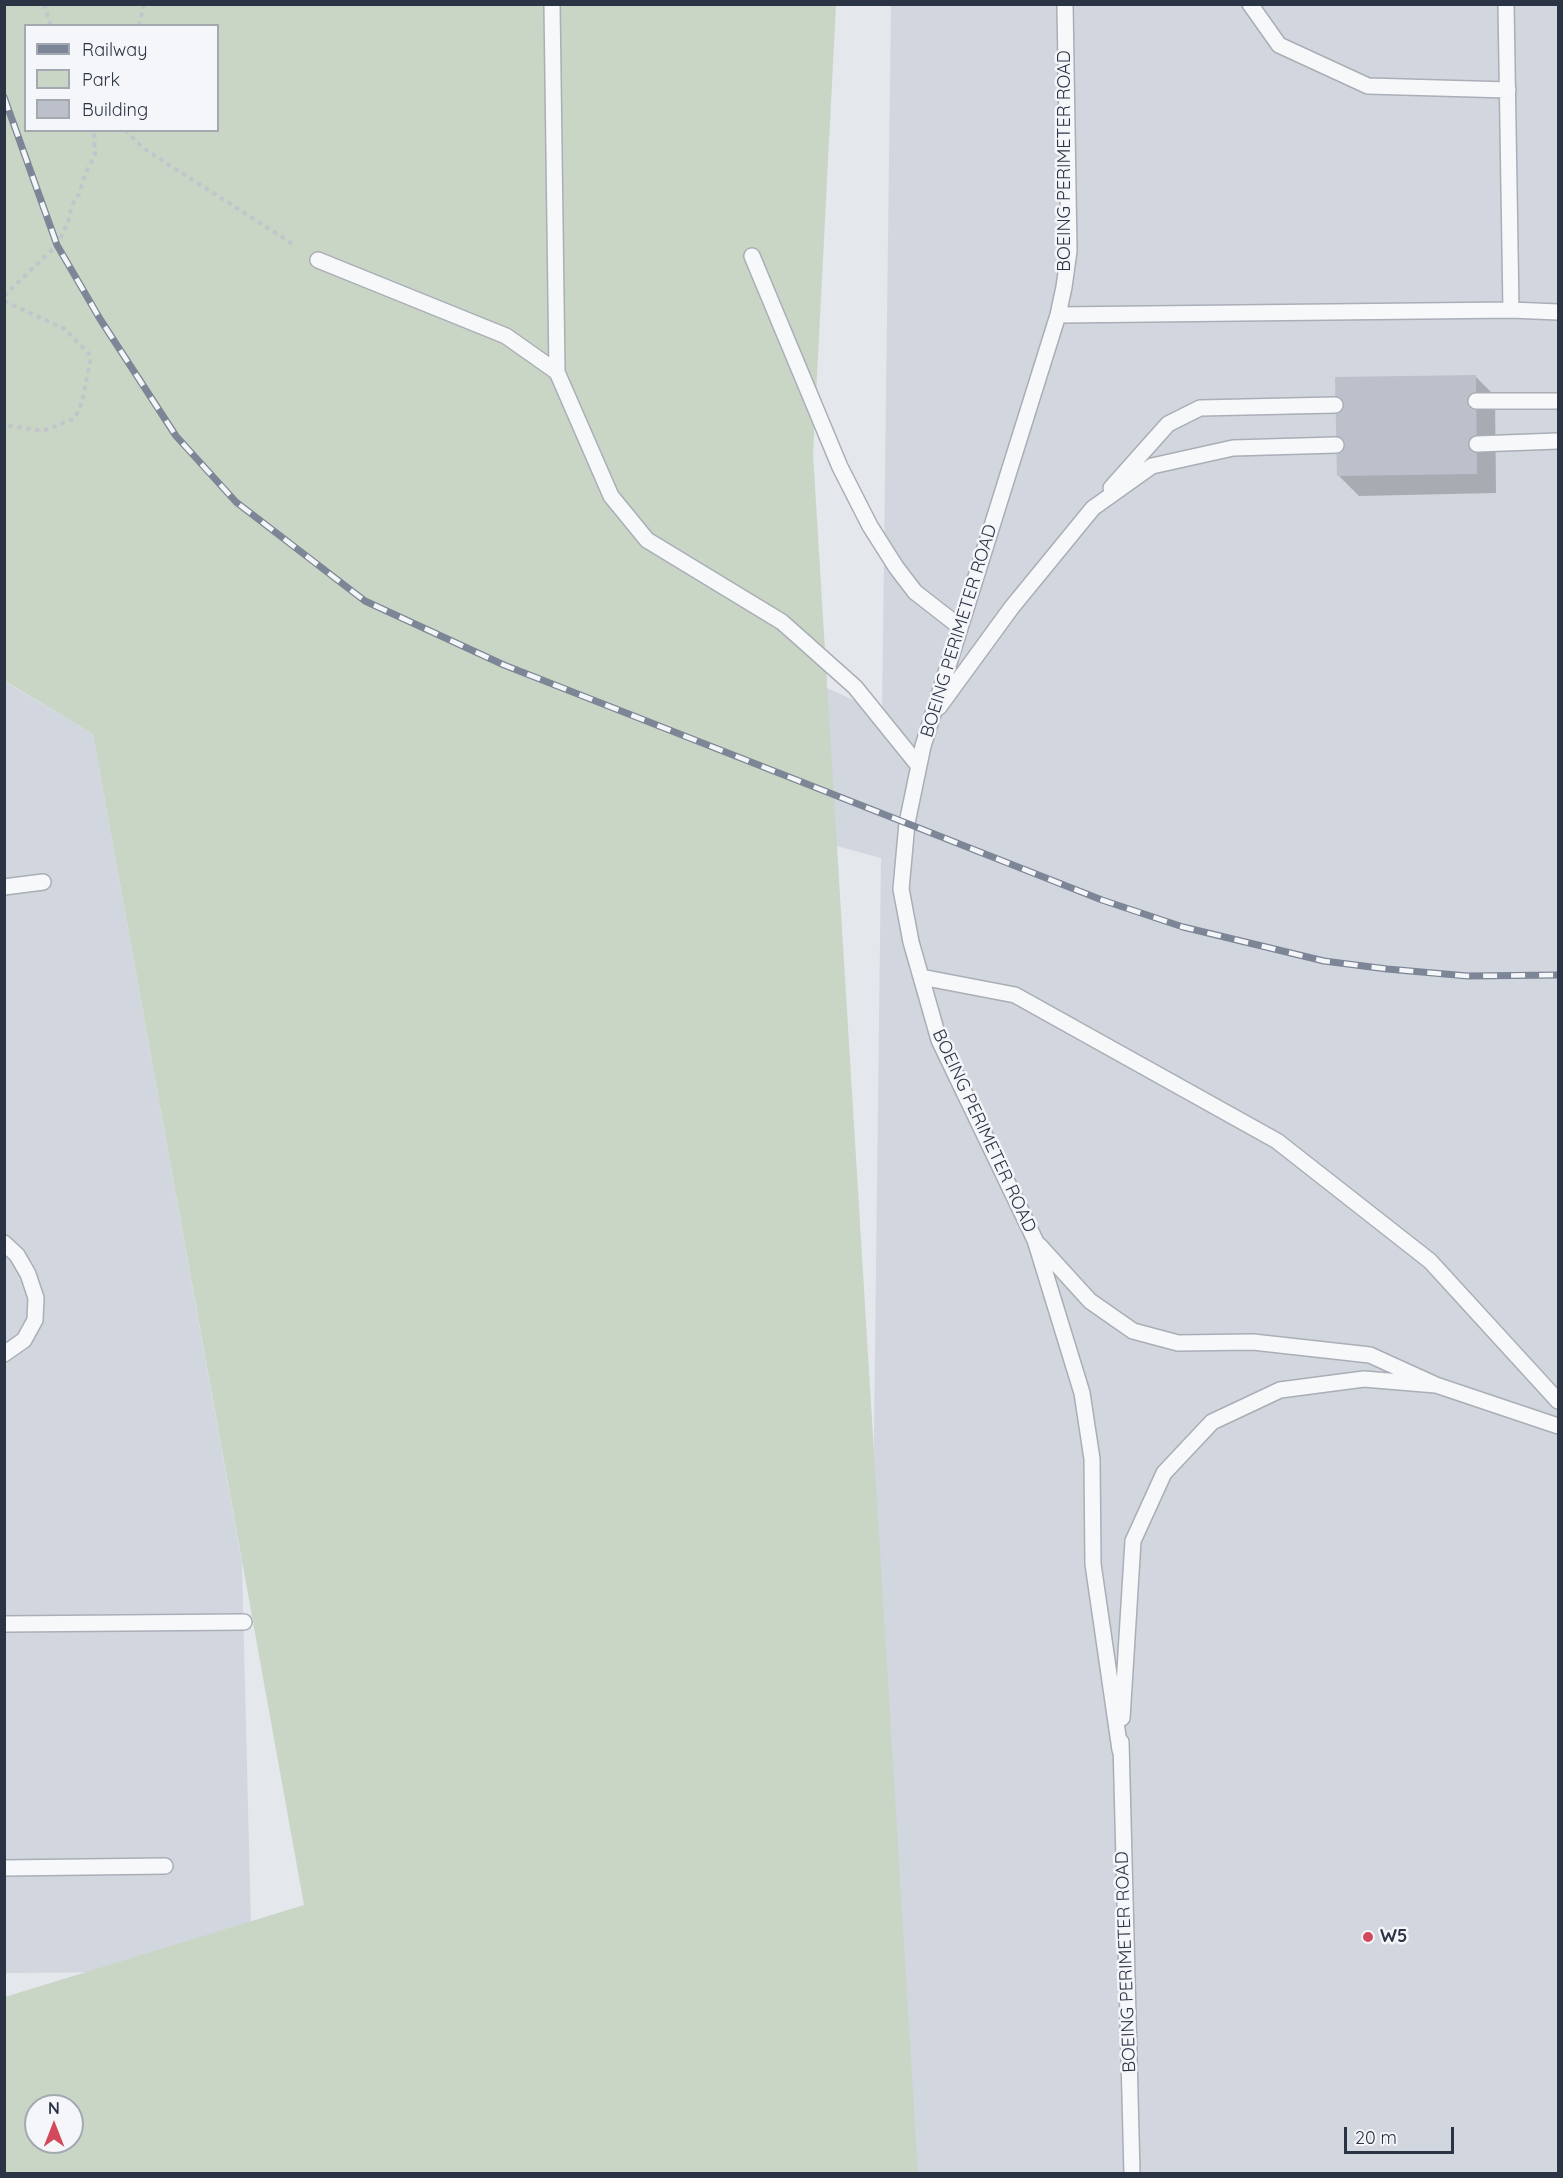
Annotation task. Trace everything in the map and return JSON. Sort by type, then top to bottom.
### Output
[{"type":"lane","points":[[552,4],[557,372],[610,496],[647,540],[782,622],[855,687],[918,765]]},
{"type":"lane","name":"BOEING PERIMETER ROAD","points":[[1065,4],[1069,251],[1064,287],[1058,315],[918,765],[907,823],[901,890],[911,942],[939,1040],[1035,1240],[1082,1393],[1092,1460],[1093,1564],[1120,1750]]},
{"type":"lane","points":[[1250,4],[1280,45],[1368,86],[1508,90]]},
{"type":"lane","points":[[1506,4],[1511,310]]},
{"type":"lane","points":[[752,256],[840,467],[870,526],[915,592],[960,627]]},
{"type":"lane","points":[[318,260],[506,336],[557,372]]},
{"type":"lane","points":[[1058,315],[1511,310],[1558,312]]},
{"type":"lane","points":[[1476,401],[1558,401]]},
{"type":"lane","points":[[932,717],[1012,607],[1093,508],[1168,424],[1200,408],[1335,405]]},
{"type":"lane","points":[[1476,444],[1558,441]]},
{"type":"lane","points":[[1093,508],[1152,466],[1233,448],[1336,445]]},
{"type":"lane","points":[[4,887],[43,882]]},
{"type":"lane","points":[[921,977],[1015,995],[1277,1141],[1430,1260],[1558,1401]]},
{"type":"lane","name":"BOEING PERIMETER ROAD","points":[[1035,1240],[1090,1301],[1133,1331],[1178,1343],[1253,1342],[1370,1355],[1436,1385],[1558,1426]]},
{"type":"lane","points":[[4,1244],[17,1255],[28,1274],[36,1298],[35,1320],[24,1340],[4,1354]]},
{"type":"lane","name":"BOEING PERIMETER ROAD","points":[[1132,2174],[1120,1750],[1133,1541],[1164,1473],[1212,1422],[1280,1390],[1365,1378],[1436,1385]]},
{"type":"lane","points":[[4,1624],[244,1622]]},
{"type":"lane","points":[[4,1868],[165,1866]]},
{"type":"path","points":[[44,4],[50,24]]},
{"type":"path","points":[[139,24],[144,4]]},
{"type":"path","points":[[4,296],[57,245],[95,155],[94,132]]},
{"type":"path","points":[[127,132],[143,148],[318,260]]},
{"type":"path","points":[[4,301],[65,329],[90,356],[82,402],[75,418],[43,431],[4,425]]},
{"type":"shaded area","points":[[5,5],[24,24],[24,132],[28,132],[456,520],[882,713],[891,5],[1558,5],[1558,2173],[865,2173],[881,858],[537,765],[5,349]]},
{"type":"shaded area","points":[[4,681],[93,734],[242,1563],[252,1971],[5,1973]]},
{"type":"green space","points":[[5,5],[836,5],[813,454],[918,2173],[5,2173],[5,1997],[304,1905],[93,734],[5,681]]},
{"type":"building","points":[[1476,375],[1477,474],[1337,476],[1335,377]]},
{"type":"railway","points":[[4,97],[57,245],[100,319],[176,436],[236,502],[365,601],[504,665],[1102,900],[1183,927],[1324,961],[1468,976],[1558,975]]},
{"type":"place","name":"W5","points":[[1368,1937]]}]
